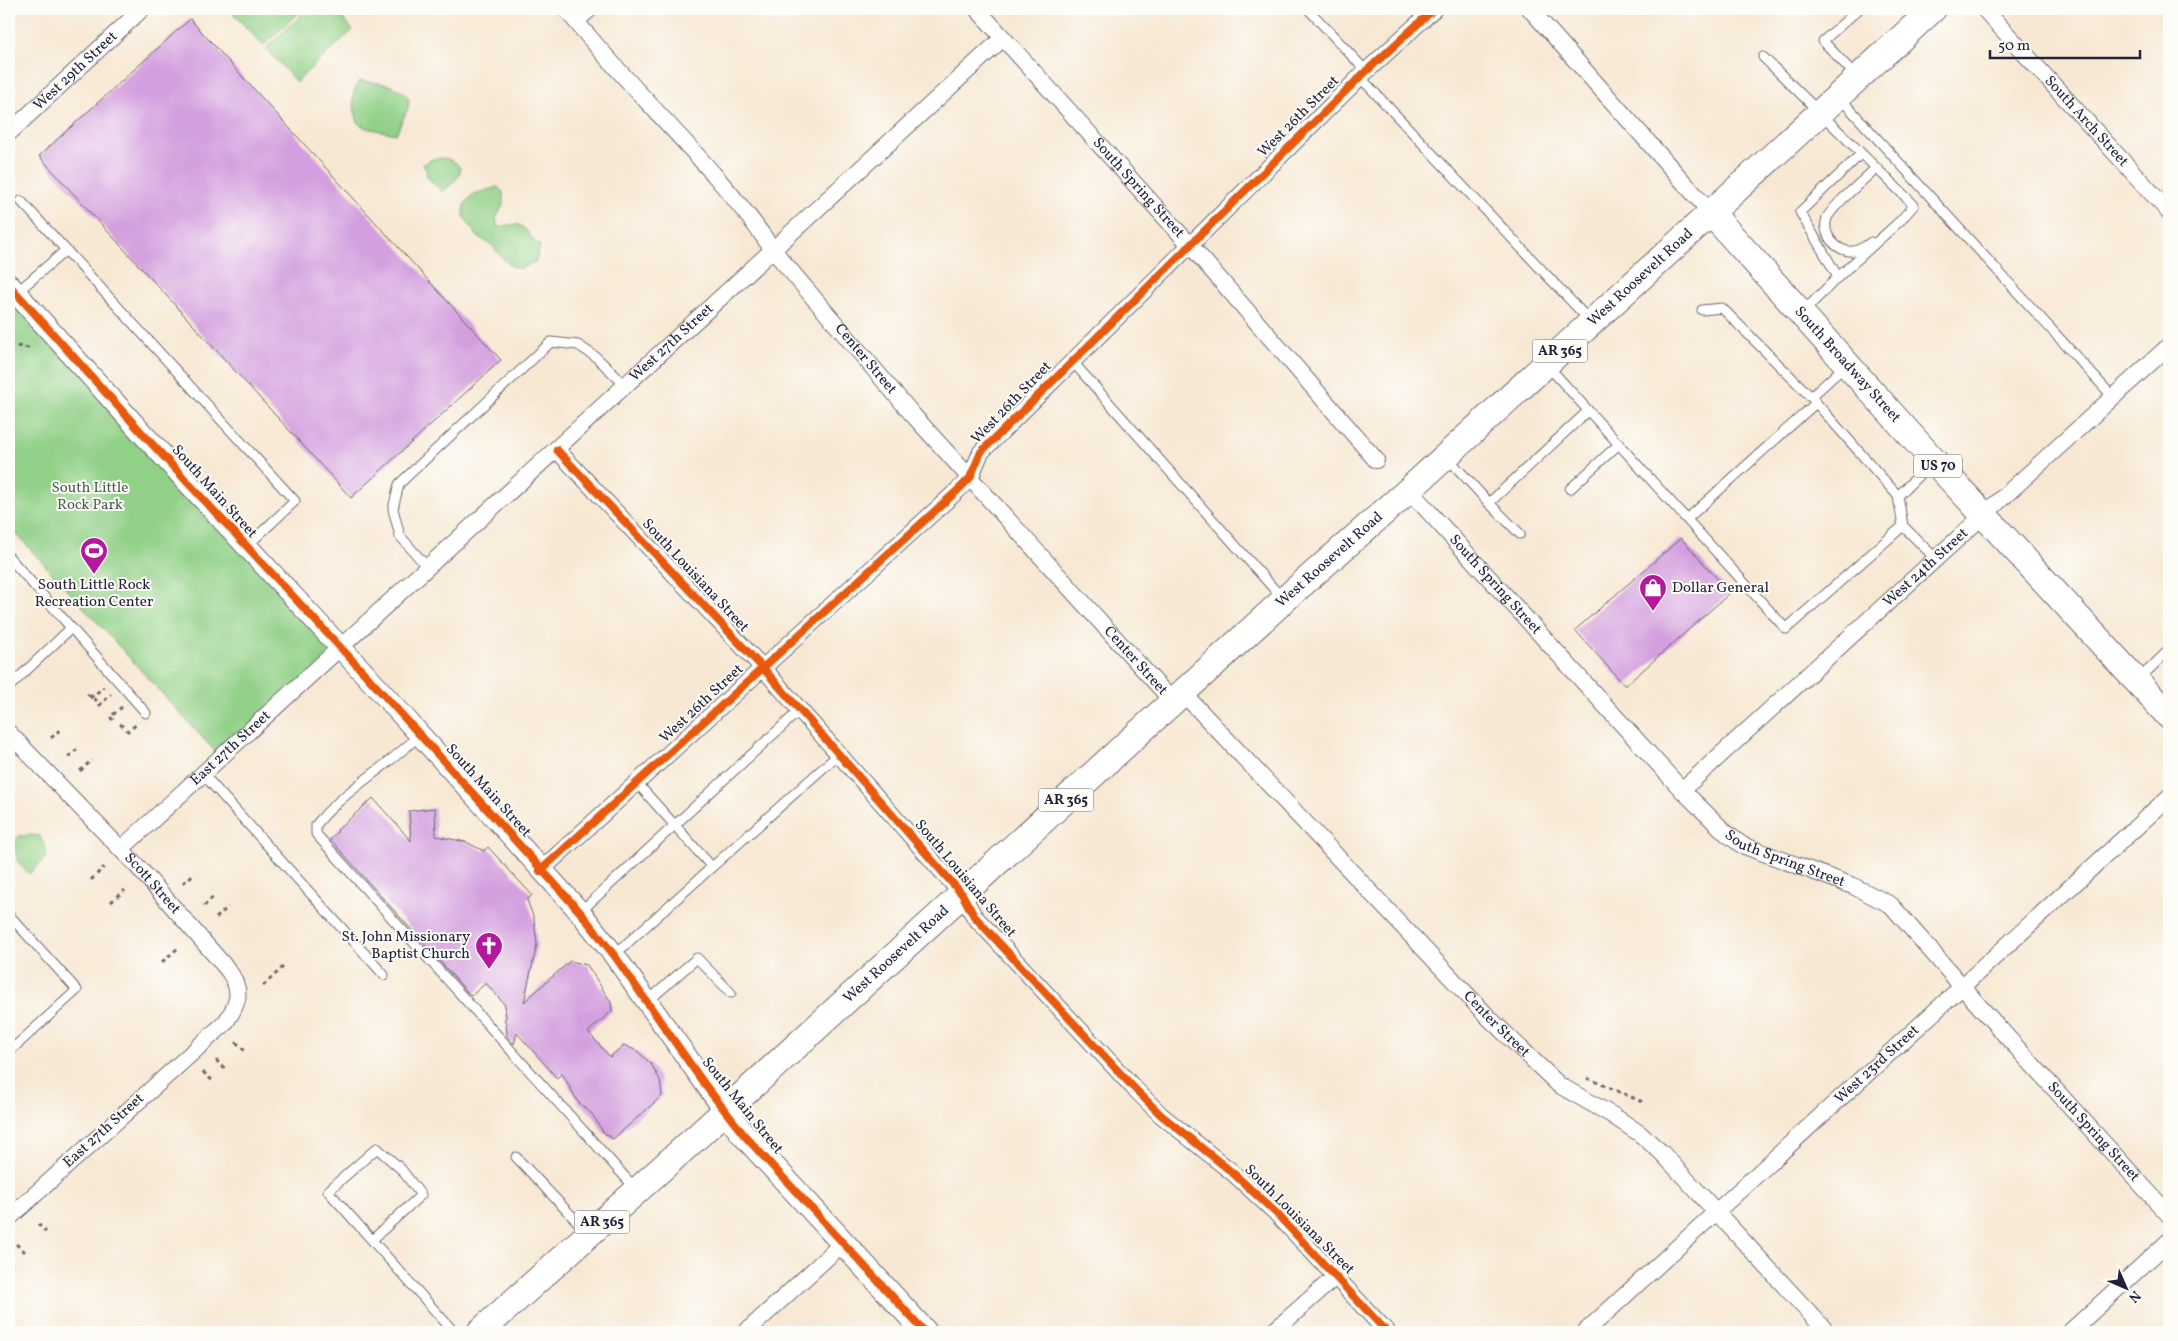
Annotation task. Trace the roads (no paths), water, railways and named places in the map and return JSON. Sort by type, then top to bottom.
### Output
[{"type":"main road","name":"West Roosevelt Road","points":[[725,1111],[1284,600],[1409,490],[1858,77],[1925,11]]},
{"type":"main road","name":"South Broadway Street","points":[[1711,213],[2086,628],[2138,680],[2169,716]]},
{"type":"main road","name":"AR 365","points":[[480,1332],[725,1111]]},
{"type":"main road","name":"South Main Street","points":[[725,1111],[744,1135],[925,1332]]},
{"type":"street","name":"West 29th Street","points":[[9,132],[142,9]]},
{"type":"street","points":[[571,15],[590,9]]},
{"type":"street","name":"South Spring Street","points":[[977,9],[1190,244],[1376,460]]},
{"type":"street","name":"West 26th Street","points":[[540,871],[970,478],[982,452],[1072,361],[1363,74],[1434,9]]},
{"type":"street","name":"South Broadway Street","points":[[1530,9],[1711,213]]},
{"type":"street","name":"South Arch Street","points":[[1984,9],[2169,212]]},
{"type":"street","name":"Center Street","points":[[571,15],[754,222],[773,250],[913,415],[1178,698],[1489,1018],[1562,1088],[1612,1115],[1639,1133],[1662,1153],[1827,1332]]},
{"type":"street","name":"West 27th Street","points":[[340,649],[1003,38]]},
{"type":"street","name":"South Main Street","points":[[12,289],[419,735],[540,871],[580,912],[614,955],[725,1111]]},
{"type":"street","name":"West 24th Street","points":[[1682,790],[2169,346]]},
{"type":"street","name":"South Louisiana Street","points":[[557,450],[800,710],[962,894],[974,916],[1133,1087],[1161,1115],[1233,1173],[1276,1213],[1387,1332]]},
{"type":"street","name":"South Spring Street","points":[[1409,490],[1682,790],[1726,833],[1742,845],[1853,886],[1891,905],[1963,985],[1980,1007],[2169,1215]]},
{"type":"street","name":"East 27th Street","points":[[121,849],[340,649]]},
{"type":"street","name":"Scott Street","points":[[9,733],[121,849],[236,981],[238,995],[234,1010],[225,1023],[199,1045]]},
{"type":"street","name":"West 23rd Street","points":[[1585,1332],[2169,798]]},
{"type":"street","name":"East 27th Street","points":[[9,1218],[199,1045]]},
{"type":"street","points":[[2070,1332],[2169,1241]]},
{"type":"street","points":[[746,1332],[843,1243]]},
{"type":"street","points":[[1273,1332],[1336,1276]]},
{"type":"lane","points":[[1308,9],[1363,74],[1591,322]]},
{"type":"lane","points":[[1858,77],[1823,41],[1859,9]]},
{"type":"lane","points":[[1763,57],[1914,206]]},
{"type":"lane","points":[[1838,95],[2113,397]]},
{"type":"lane","points":[[1838,277],[1800,212],[1861,154]]},
{"type":"lane","points":[[1876,168],[1843,200],[1828,218],[1826,231],[1830,239],[1839,248],[1854,251],[1869,244],[1891,224],[1901,220]]},
{"type":"lane","points":[[1802,313],[1838,277],[1901,220],[1926,193]]},
{"type":"lane","points":[[21,202],[295,501],[246,547]]},
{"type":"lane","points":[[12,289],[66,250]]},
{"type":"lane","points":[[1702,310],[1722,308],[1813,400],[1898,496],[1903,526],[1936,560]]},
{"type":"lane","points":[[428,568],[400,536],[393,509],[399,484],[551,342],[578,345],[596,357],[626,386]]},
{"type":"lane","points":[[1072,361],[1284,600]]},
{"type":"lane","points":[[1546,364],[1786,629],[1903,526]]},
{"type":"lane","points":[[1687,519],[1813,400],[1847,364]]},
{"type":"lane","points":[[1489,503],[1588,411]]},
{"type":"lane","points":[[1570,489],[1619,444]]},
{"type":"lane","points":[[1445,455],[1520,534]]},
{"type":"lane","points":[[1898,496],[1934,461]]},
{"type":"lane","points":[[9,557],[146,713]]},
{"type":"lane","points":[[9,687],[72,628]]},
{"type":"lane","points":[[2138,680],[2169,650]]},
{"type":"lane","points":[[580,912],[800,710]]},
{"type":"lane","points":[[419,735],[403,751],[334,806],[316,825],[316,834],[637,1190]]},
{"type":"lane","points":[[614,955],[839,754]]},
{"type":"lane","points":[[202,774],[384,975]]},
{"type":"lane","points":[[637,783],[676,824],[712,867]]},
{"type":"lane","points":[[9,915],[77,990],[9,1052]]},
{"type":"lane","points":[[647,1002],[697,958],[731,993]]},
{"type":"lane","points":[[372,1240],[421,1195],[401,1169],[377,1148],[328,1192],[454,1332]]},
{"type":"lane","points":[[516,1157],[589,1234]]},
{"type":"place","name":"South Little Rock Recreation Center","points":[[94,575]]},
{"type":"place","name":"Dollar General","points":[[1653,612]]},
{"type":"place","name":"St. John Missionary Baptist Church","points":[[489,970]]},
{"type":"park label","name":"South Little Rock Park","points":[[90,496]]}]
